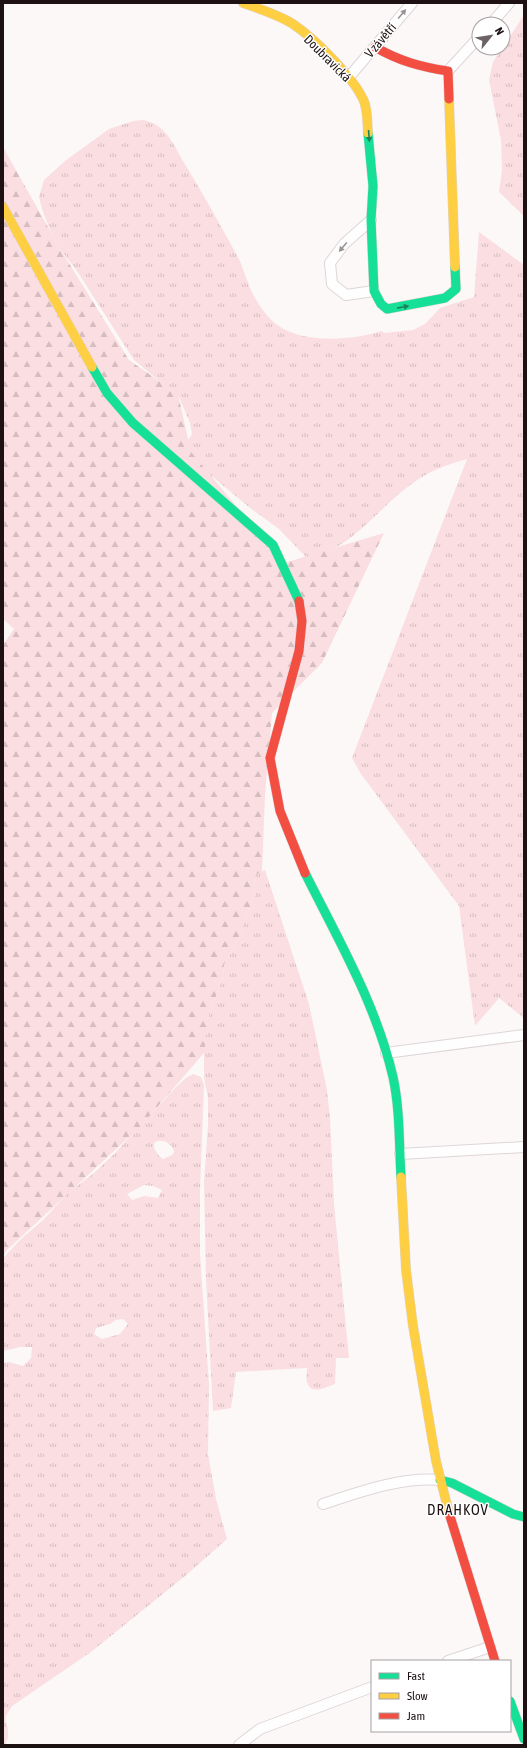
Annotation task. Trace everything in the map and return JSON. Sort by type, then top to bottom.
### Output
[{"type":"street","name":"Doubravická","points":[[243,3],[261,9],[292,24],[318,45],[349,77],[363,98],[367,116],[373,186],[371,220],[374,291]]},
{"type":"street","name":"V závětří","points":[[349,77],[412,3]]},
{"type":"street","points":[[498,16],[510,3]]},
{"type":"street","points":[[371,220],[344,244],[330,263],[332,284],[346,295],[374,291],[381,304],[387,309],[445,298],[456,289],[451,195],[448,71],[471,46]]},
{"type":"street","points":[[375,47],[396,59],[413,66],[448,71]]},
{"type":"street","points":[[3,207],[72,334],[107,393],[133,423],[273,544],[298,597],[302,621],[299,651],[270,758],[274,785],[280,811],[293,846],[361,984],[393,1077],[397,1106],[402,1218],[410,1298],[440,1480],[495,1660]]},
{"type":"street","points":[[386,1053],[524,1035]]},
{"type":"street","points":[[400,1154],[524,1147]]},
{"type":"street","points":[[323,1504],[361,1492],[398,1483],[426,1479],[452,1483],[513,1514],[524,1517]]},
{"type":"street","points":[[451,1660],[490,1646]]},
{"type":"street","points":[[239,1745],[260,1729],[371,1687]]},
{"type":"street","points":[[511,1704],[524,1739]]},
{"type":"green space","points":[[524,15],[524,216],[499,192],[502,170],[501,140],[489,80],[493,62],[497,56],[511,56],[511,35]]},
{"type":"green space","points":[[143,120],[151,122],[168,135],[239,259],[250,289],[257,302],[272,320],[289,332],[302,336],[329,339],[358,337],[382,331],[384,333],[413,330],[425,324],[440,308],[474,297],[479,232],[524,265],[524,1018],[499,998],[475,1026],[459,906],[361,774],[352,758],[467,459],[439,468],[419,479],[400,493],[350,538],[322,554],[306,557],[279,529],[249,507],[202,468],[184,447],[192,434],[190,423],[179,397],[134,360],[77,271],[60,249],[50,230],[39,197],[44,180],[65,161],[109,129],[133,121]]},
{"type":"green space","points":[[3,147],[62,252],[129,360],[178,394],[191,452],[284,563],[384,533],[322,663],[272,713],[265,795],[262,872],[255,875],[255,896],[245,918],[239,938],[224,964],[223,977],[215,999],[210,1007],[204,1053],[140,1127],[7,1250],[3,1257],[3,645],[14,629],[3,619]]},
{"type":"green space","points":[[265,870],[309,1004],[327,1090],[330,1118],[334,1204],[349,1358],[336,1358],[335,1384],[315,1390],[309,1386],[307,1382],[307,1368],[236,1372],[231,1408],[213,1411],[206,1279],[204,1182],[208,1125],[208,1098],[204,1078],[204,1045],[210,1007],[215,999],[223,977],[224,964],[239,938],[245,918],[255,896],[255,875]]},
{"type":"green space","points":[[193,1074],[201,1077],[204,1085],[200,1192],[200,1253],[209,1385],[208,1454],[216,1499],[227,1539],[185,1576],[91,1652],[12,1706],[6,1716],[8,1737],[5,1745],[3,1745],[3,1363],[9,1362],[23,1366],[31,1358],[32,1347],[20,1347],[3,1351],[3,1258],[22,1238],[43,1220],[68,1193],[94,1173],[115,1153],[186,1078]],"holes":[[[163,1141],[170,1145],[174,1152],[172,1155],[163,1159],[159,1156],[154,1148],[154,1143]],[[144,1185],[153,1186],[162,1190],[158,1198],[144,1196],[132,1200],[127,1194]],[[123,1319],[128,1324],[120,1334],[102,1339],[94,1334],[96,1328],[110,1324],[116,1320]]]},
{"type":"traffic: fast","points":[[368,133],[373,186],[371,220],[374,291],[381,304],[387,309],[445,298],[456,289],[455,267]]},
{"type":"traffic: fast","points":[[92,367],[107,393],[133,423],[273,545],[299,601]]},
{"type":"traffic: fast","points":[[305,873],[355,972],[377,1024],[386,1050],[397,1101],[401,1177]]},
{"type":"traffic: fast","points":[[440,1480],[452,1483],[513,1514],[524,1517]]},
{"type":"traffic: fast","points":[[511,1704],[524,1739]]},
{"type":"traffic: slow","points":[[243,3],[276,15],[293,24],[311,38],[341,68],[364,101],[367,115],[368,133]]},
{"type":"traffic: slow","points":[[449,99],[455,267]]},
{"type":"traffic: slow","points":[[3,207],[92,367]]},
{"type":"traffic: slow","points":[[401,1177],[406,1270],[413,1326],[436,1461],[449,1513]]},
{"type":"traffic: jam","points":[[375,47],[410,63],[448,71],[449,99]]},
{"type":"traffic: jam","points":[[299,601],[302,621],[299,651],[270,758],[280,811],[305,873]]},
{"type":"traffic: jam","points":[[449,1513],[495,1660]]},
{"type":"district","name":"DRAHKOV","points":[[458,1510]]}]
